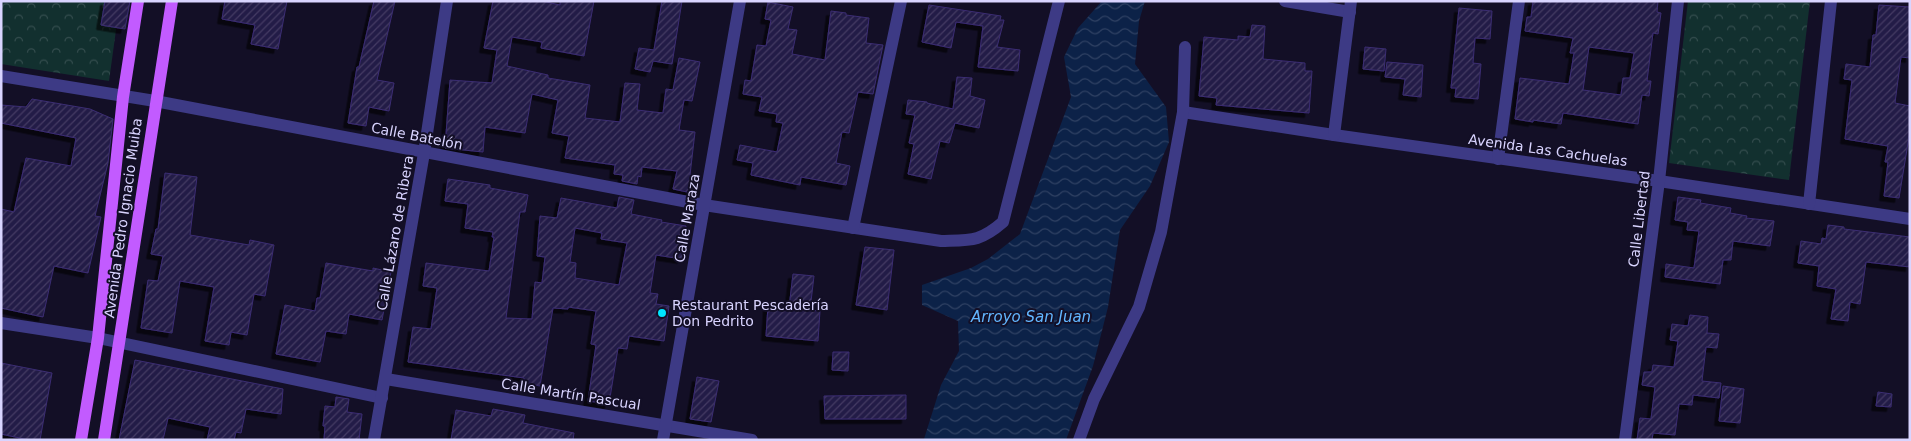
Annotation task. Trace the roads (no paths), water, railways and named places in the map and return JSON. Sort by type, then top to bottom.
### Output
[{"type":"main road","name":"Avenida Pedro Ignacio Muiba","points":[[80,440],[98,338],[123,97],[138,1]]},
{"type":"main road","name":"Avenida Pedro Ignacio Muiba","points":[[104,440],[172,1]]},
{"type":"street","name":"Calle Lázaro de Ribera","points":[[374,440],[424,153],[447,1]]},
{"type":"street","name":"Calle Maraza","points":[[663,440],[740,1]]},
{"type":"street","points":[[853,228],[901,1]]},
{"type":"street","name":"Calle Batelón","points":[[1,76],[155,101],[704,205],[941,241],[976,240],[990,233],[1003,222],[1059,1]]},
{"type":"street","points":[[1285,1],[1351,6],[1334,135]]},
{"type":"street","points":[[1498,159],[1519,1]]},
{"type":"street","name":"Calle Libertad","points":[[1625,440],[1659,180],[1678,1]]},
{"type":"street","points":[[1809,204],[1831,1]]},
{"type":"street","points":[[1079,440],[1094,399],[1139,306],[1161,232],[1183,112],[1185,47]]},
{"type":"street","name":"Avenida Las Cachuelas","points":[[1183,112],[1498,159],[1659,180],[1910,219]]},
{"type":"street","points":[[1,323],[98,338],[382,398]]},
{"type":"street","name":"Calle Martín Pascual","points":[[386,379],[752,440]]},
{"type":"water","name":"Arroyo San Juan","points":[[1102,1],[1145,1],[1139,21],[1135,64],[1166,107],[1169,142],[1150,186],[1120,230],[1108,307],[1093,366],[1066,440],[922,440],[924,439],[941,385],[959,351],[958,321],[922,305],[922,285],[971,268],[988,259],[1020,234],[1071,97],[1064,57],[1078,28]]},
{"type":"place","name":"Restaurant Pescadería Don Pedrito","points":[[662,313]]}]
